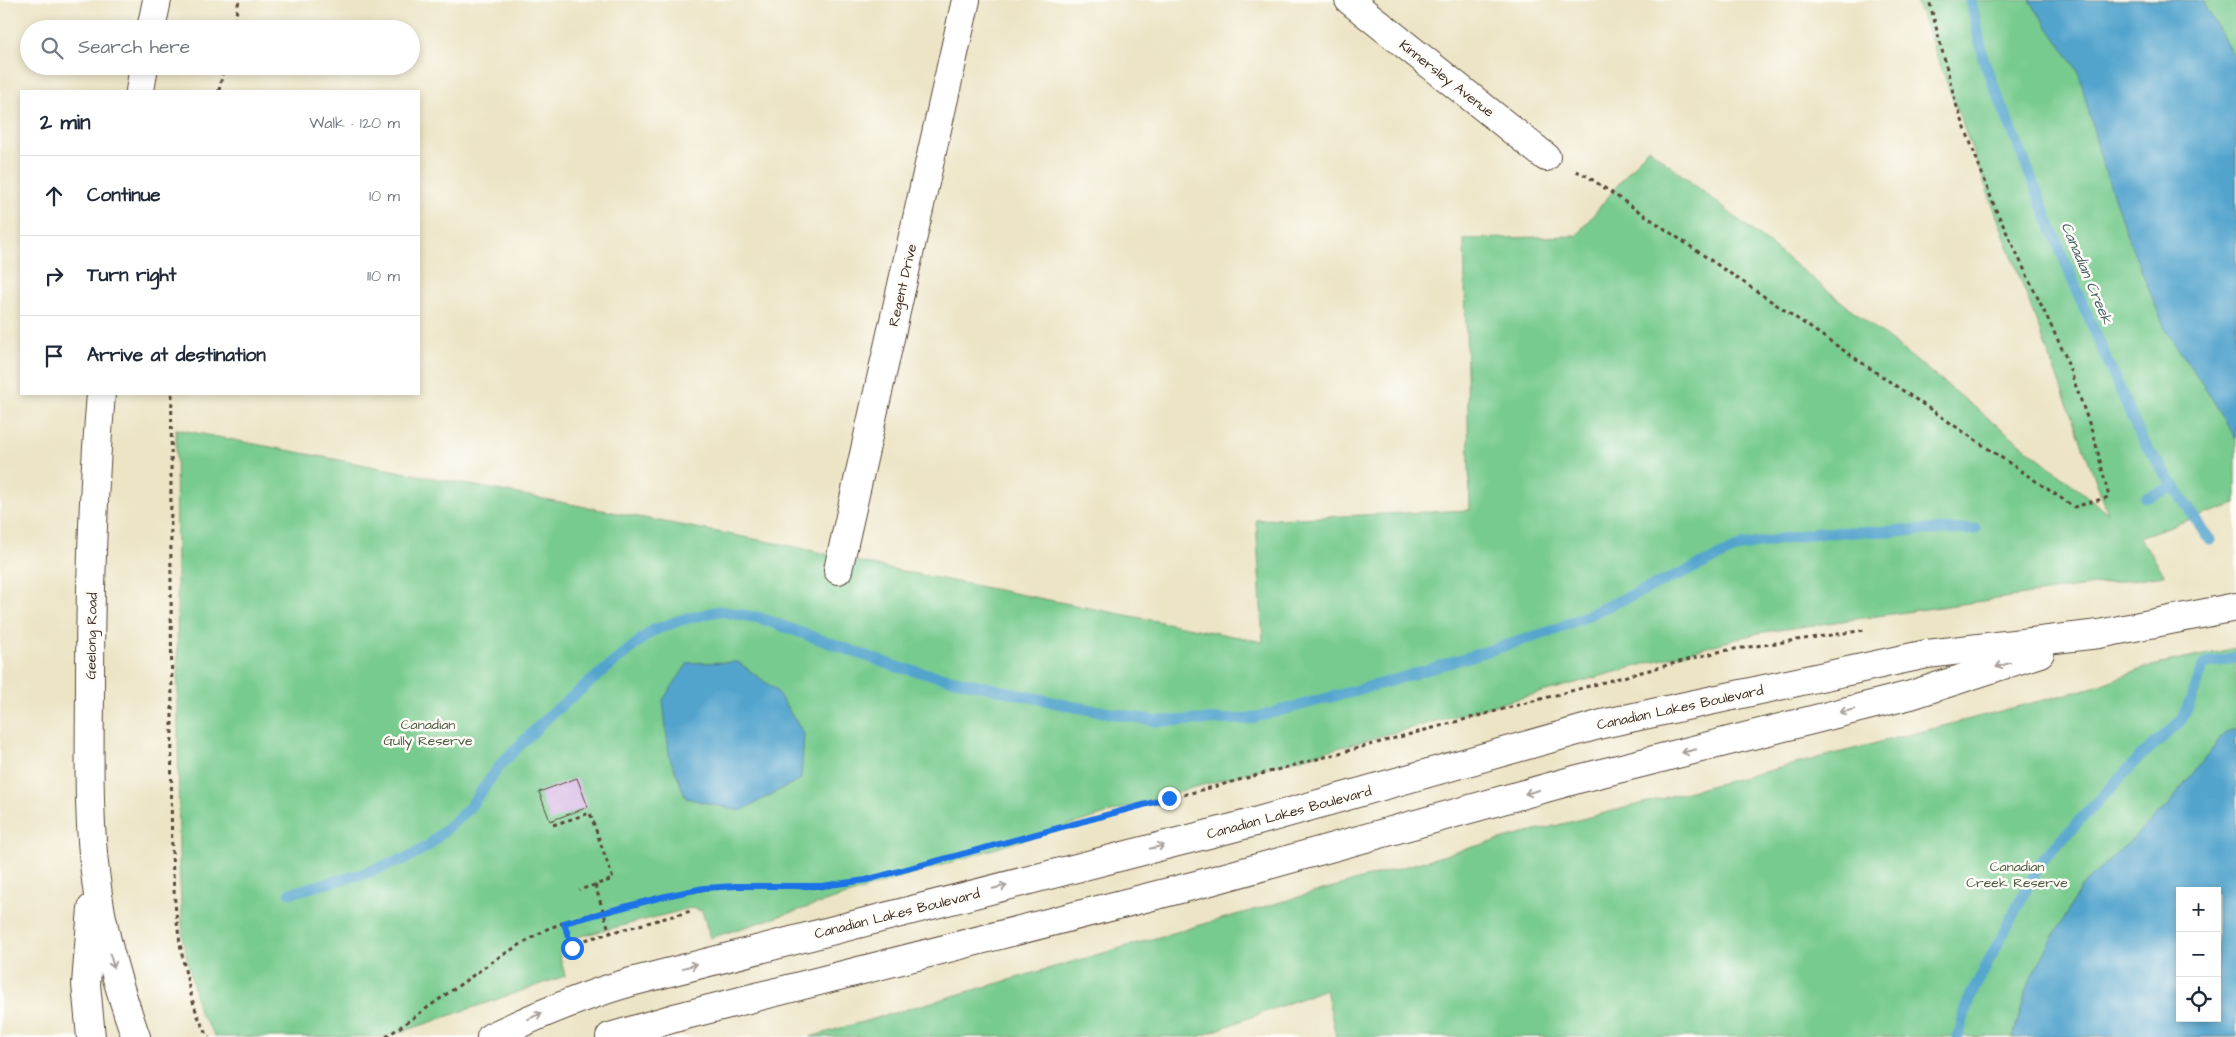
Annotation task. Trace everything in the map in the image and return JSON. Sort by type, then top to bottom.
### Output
[{"type":"street","points":[[152,20],[157,0]]},
{"type":"street","name":"Regent Drive","points":[[838,570],[966,0]]},
{"type":"street","name":"Kinnersley Avenue","points":[[1349,0],[1546,157]]},
{"type":"street","points":[[140,90],[143,75]]},
{"type":"street","name":"Geelong Road","points":[[91,1037],[87,1002],[87,962],[95,879],[90,765],[90,650],[92,560],[101,395]]},
{"type":"street","name":"Canadian Lakes Boulevard","points":[[491,1037],[553,1008],[614,987],[1244,825],[1602,724],[1927,654],[2099,634],[2236,607]]},
{"type":"street","name":"Canadian Lakes Boulevard","points":[[610,1037],[678,1017],[1200,884],[1578,779],[1912,695],[2099,634]]},
{"type":"street","name":"Geelong Road","points":[[95,879],[109,952],[136,1037]]},
{"type":"path","points":[[234,20],[239,0]]},
{"type":"path","points":[[1546,157],[1587,176],[2074,507],[2109,497],[2094,437],[2064,353],[1995,208],[1956,104],[1929,0]]},
{"type":"path","points":[[219,90],[222,75]]},
{"type":"path","points":[[172,395],[170,540],[173,850],[176,924],[193,1007],[209,1037]]},
{"type":"path","points":[[386,1037],[499,957],[547,929],[604,912],[704,888],[736,886],[814,887],[866,880],[1722,651],[1875,629]]},
{"type":"path","points":[[553,825],[590,813],[613,879],[579,890]]},
{"type":"path","points":[[595,885],[610,933]]},
{"type":"path","points":[[564,923],[571,946],[610,933],[691,911]]},
{"type":"green space","name":"Canadian Gully Reserve","points":[[1916,0],[2236,0],[2236,504],[2139,537],[2165,575],[1758,633],[1166,795],[710,938],[702,911],[691,908],[566,940],[559,952],[565,976],[387,1037],[216,1037],[199,1012],[183,941],[179,862],[176,429],[796,547],[886,568],[1263,642],[1256,520],[1470,510],[1464,239],[1576,236],[1648,148],[2108,513]]},
{"type":"green space","name":"Canadian Creek Reserve","points":[[2236,648],[2236,1037],[1336,1037],[1326,989],[1198,1037],[810,1037],[1473,847],[2094,687],[2147,667]]},
{"type":"water","points":[[2031,0],[2205,0],[2205,5],[2236,61],[2236,439],[2208,392],[2166,331],[2128,238],[2101,159],[2078,70],[2031,3]]},
{"type":"water","points":[[738,662],[776,690],[804,734],[801,779],[740,811],[686,798],[669,755],[663,700],[688,663]]},
{"type":"water","points":[[2236,729],[2236,1037],[2013,1037],[2029,981],[2081,887],[2167,806],[2226,732]]},
{"type":"building","points":[[577,778],[588,807],[550,821],[539,792]]},
{"type":"waterway","name":"Canadian Creek","points":[[1971,0],[1984,61],[2077,291],[2141,438],[2210,540]]},
{"type":"waterway","points":[[2146,498],[2175,486]]},
{"type":"waterway","points":[[290,893],[363,874],[407,858],[428,846],[470,807],[501,764],[550,715],[652,631],[681,620],[719,611],[760,618],[897,667],[1070,706],[1156,721],[1249,719],[1391,681],[1555,630],[1742,546],[1817,533],[1975,529]]},
{"type":"waterway","points":[[1958,1037],[1969,999],[2041,861],[2140,757],[2181,721],[2204,664],[2236,657]]},
{"type":"route","points":[[572,948],[564,923],[666,896],[704,888],[736,886],[796,888],[866,880],[1169,798]]}]
